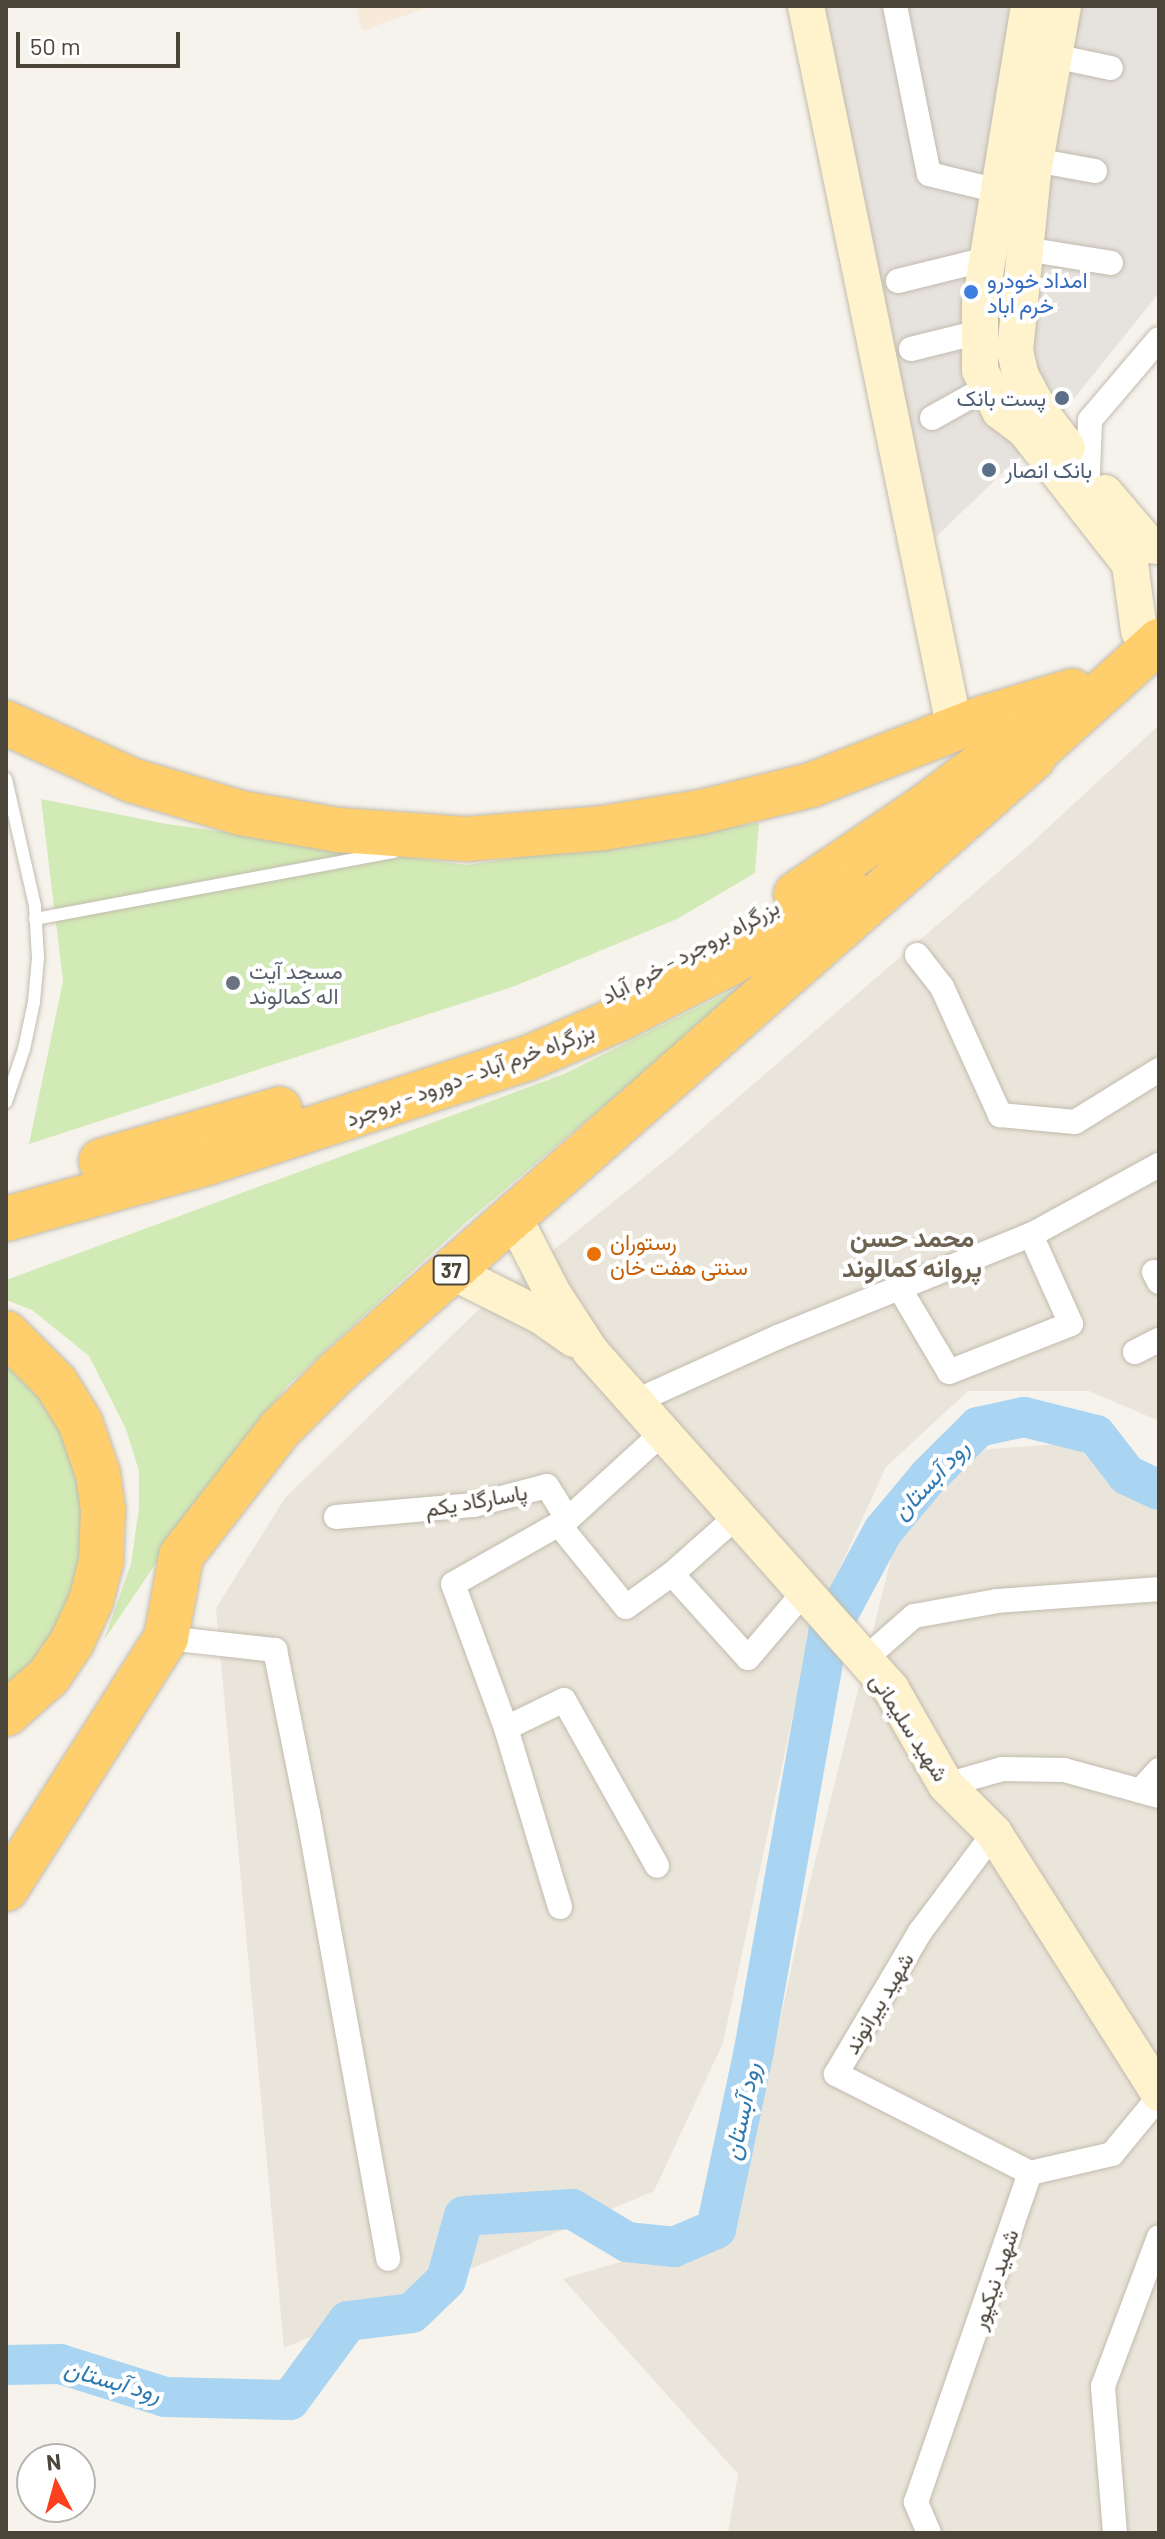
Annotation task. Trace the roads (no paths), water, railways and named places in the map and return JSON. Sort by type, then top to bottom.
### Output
[{"type":"highway","name":"بزرگراه بروجرد - خرم آباد","points":[[6,1187],[394,1074],[614,994],[815,883],[927,805],[1152,627]]},
{"type":"highway","name":"بزرگراه خرم آباد - دورود - بروجرد","points":[[6,1219],[210,1162],[526,1059],[619,1019],[731,963],[819,912],[934,834],[1033,758],[1152,627]]},
{"type":"highway","points":[[6,723],[131,780],[241,813],[338,830],[467,839],[603,828],[701,812],[811,785],[955,730],[1072,691]]},
{"type":"highway","name":"37","points":[[6,1889],[166,1638],[181,1556],[279,1430],[451,1271],[1033,758]]},
{"type":"highway","points":[[6,1333],[56,1383],[80,1422],[98,1474],[103,1510],[98,1575],[91,1601],[72,1642],[49,1676],[6,1714]]},
{"type":"street","points":[[806,6],[955,730]]},
{"type":"street","points":[[895,6],[929,174],[1095,171]]},
{"type":"street","points":[[1063,6],[1054,56],[987,259],[979,332],[980,370],[986,388],[1000,411],[1025,430],[1130,564],[1152,627]]},
{"type":"street","points":[[1025,11],[1017,173],[1025,249],[1015,351],[1021,376],[1041,413],[1088,473],[1149,545],[1159,546]]},
{"type":"street","points":[[1054,56],[1111,68]]},
{"type":"street","points":[[1025,249],[1111,263]]},
{"type":"street","points":[[898,281],[987,259]]},
{"type":"street","points":[[911,349],[979,332]]},
{"type":"street","points":[[1088,473],[1090,420],[1159,339]]},
{"type":"street","points":[[932,418],[986,388]]},
{"type":"street","points":[[917,955],[942,987],[1000,1115],[1075,1122],[1159,1070]]},
{"type":"street","points":[[634,1402],[778,1337],[1031,1235],[1159,1165]]},
{"type":"street","name":"شهید سلیمانی","points":[[513,1216],[552,1292],[591,1352],[891,1689],[946,1785],[994,1833],[1159,2095]]},
{"type":"street","points":[[900,1289],[949,1372],[1071,1324],[1031,1235]]},
{"type":"street","name":"شهید سلیمانی","points":[[451,1271],[541,1316],[591,1352]]},
{"type":"street","points":[[1135,1352],[1159,1340]]},
{"type":"street","points":[[560,1907],[506,1728],[453,1584],[564,1523],[661,1434]]},
{"type":"street","name":"پاسارگاد یکم","points":[[336,1517],[474,1505],[547,1486],[564,1523]]},
{"type":"street","points":[[564,1523],[626,1607],[672,1574],[737,1516]]},
{"type":"street","points":[[672,1574],[748,1658],[805,1591]]},
{"type":"street","points":[[864,1658],[914,1616],[997,1601],[1159,1589]]},
{"type":"street","points":[[166,1638],[275,1650],[308,1813],[388,2259]]},
{"type":"street","points":[[506,1728],[564,1700],[657,1866]]},
{"type":"street","points":[[946,1785],[1002,1769],[1064,1770],[1150,1793],[1159,1770]]},
{"type":"street","name":"شهید بیرانوند","points":[[994,1833],[920,1932],[836,2074],[1030,2173]]},
{"type":"street","points":[[1030,2173],[1112,2154],[1159,2095]]},
{"type":"street","name":"شهید نیکپور","points":[[929,2533],[916,2502],[1030,2173]]},
{"type":"street","points":[[1115,2533],[1103,2386],[1159,2237]]},
{"type":"lane","points":[[6,779],[23,846],[38,958],[34,1002],[24,1049],[6,1102]]},
{"type":"lane","points":[[35,919],[467,839]]},
{"type":"waterway","name":"رود آبستان","points":[[6,2365],[60,2364],[165,2397],[290,2400],[348,2321],[412,2313],[446,2280],[464,2216],[572,2209],[627,2242],[674,2247],[716,2229],[754,2050],[828,1633],[883,1531],[928,1477],[978,1427],[1024,1417],[1096,1435],[1127,1475],[1159,1490]]},
{"type":"place","name":"امداد خودرو خرم اباد","points":[[971,292]]},
{"type":"place","name":"پست بانک","points":[[1062,398]]},
{"type":"place","name":"بانک انصار","points":[[989,470]]},
{"type":"place","name":"مسجد آیت اله کمالوند","points":[[233,983]]},
{"type":"place","name":"رستوران سنتی هفت خان","points":[[594,1254]]},
{"type":"district","name":"محمد حسن پروانه کمالوند","points":[[912,1252]]}]
